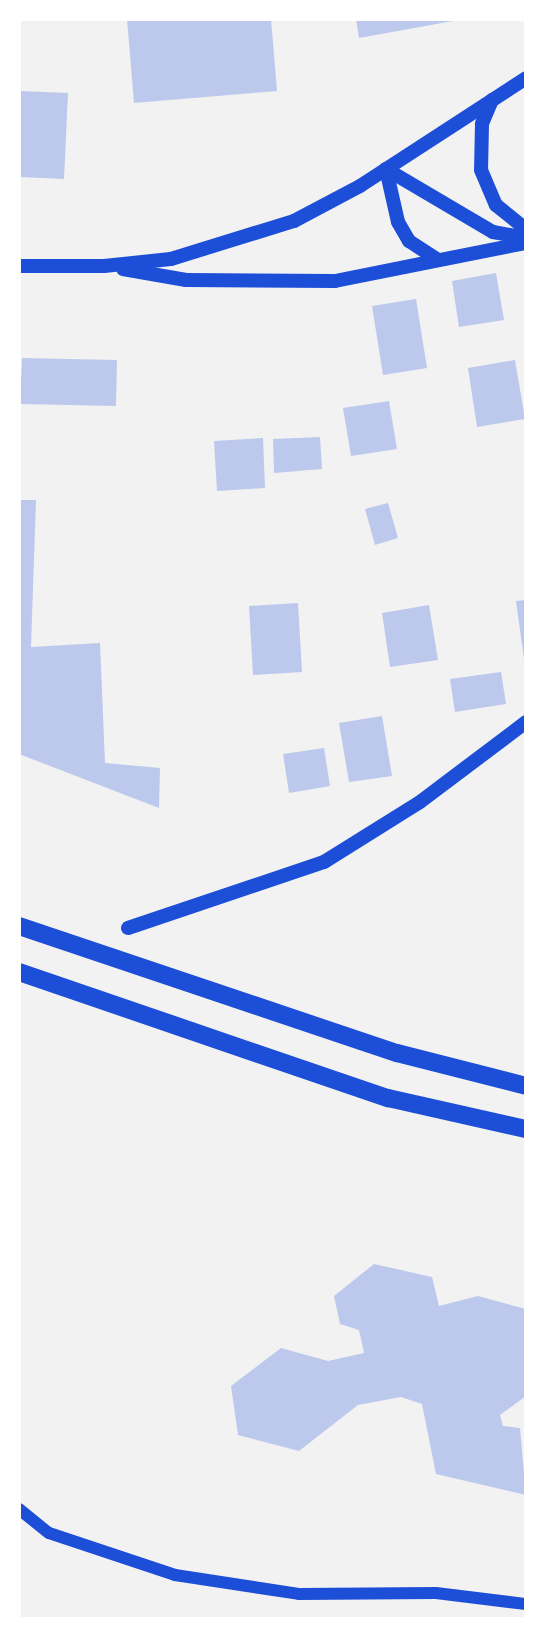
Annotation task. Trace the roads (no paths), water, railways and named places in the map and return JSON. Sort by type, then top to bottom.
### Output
[{"type":"highway","points":[[19,926],[397,1053],[526,1086]]},
{"type":"highway","points":[[19,972],[388,1097],[526,1129]]},
{"type":"main road","points":[[19,266],[104,266],[171,259],[229,244],[294,221],[386,169],[526,78]]},
{"type":"main road","points":[[493,99],[482,124],[481,170],[496,205],[526,229]]},
{"type":"main road","points":[[386,169],[493,232],[526,240]]},
{"type":"main road","points":[[386,169],[398,222],[409,241],[438,260]]},
{"type":"main road","points":[[104,266],[186,279],[335,281],[526,240]]},
{"type":"main road","points":[[128,928],[324,862],[420,802],[526,722]]},
{"type":"street","points":[[19,1509],[49,1533],[175,1575],[299,1594],[436,1593],[526,1604]]}]
